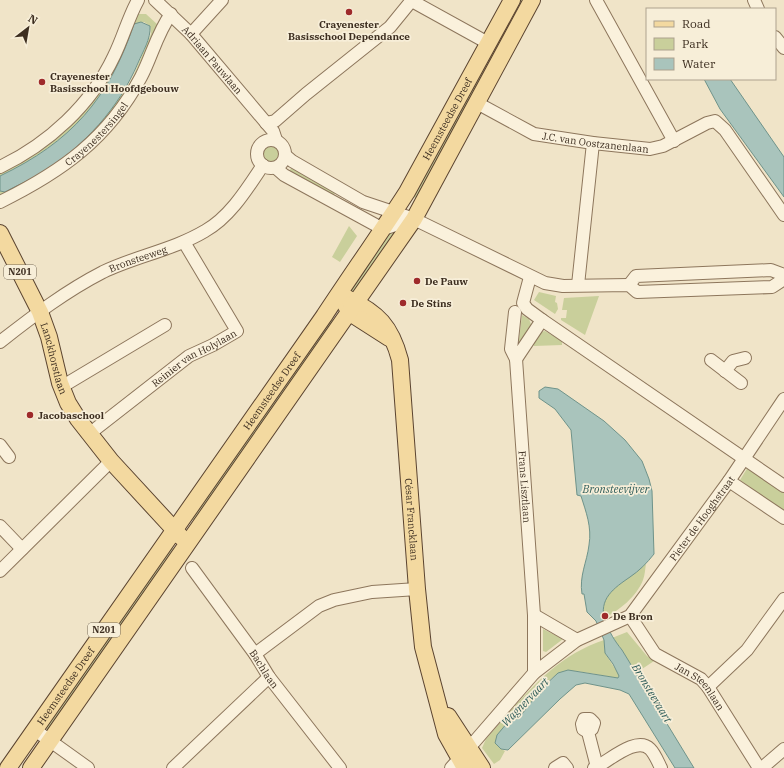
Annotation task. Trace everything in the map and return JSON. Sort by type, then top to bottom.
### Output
[{"type":"main road","name":"Heemsteedse Dreef","points":[[8,768],[383,229],[394,212],[512,0]]},
{"type":"main road","name":"Heemsteedse Dreef","points":[[31,768],[414,219],[532,0]]},
{"type":"main road","name":"Lanckhorstlaan","points":[[0,233],[40,312],[50,337],[60,383],[68,403],[89,434],[187,544]]},
{"type":"main road","name":"César Francklaan","points":[[338,294],[353,308],[380,319],[389,329],[400,360],[417,589],[423,647],[446,734],[461,761],[482,768]]},
{"type":"street","points":[[0,167],[16,160],[48,137],[91,96],[114,56],[138,0]]},
{"type":"street","name":"Adriaan Pauwlaan","points":[[154,0],[191,34],[273,131],[270,140]]},
{"type":"street","points":[[191,34],[222,0]]},
{"type":"street","points":[[266,124],[275,121],[306,94],[390,27],[412,0],[488,43]]},
{"type":"street","points":[[596,0],[674,141]]},
{"type":"street","name":"Crayenestersingel","points":[[0,202],[44,180],[90,145],[109,124],[141,77],[162,26],[171,14]]},
{"type":"street","points":[[776,38],[784,48]]},
{"type":"street","name":"J.C. van Oostzanenlaan","points":[[477,103],[534,134],[593,143],[650,149],[674,141],[707,123],[715,121],[725,130],[784,215]]},
{"type":"street","points":[[270,140],[283,146],[284,155],[284,162],[276,168],[269,168],[258,160],[257,152],[259,146],[270,140]]},
{"type":"street","points":[[578,285],[593,143]]},
{"type":"street","points":[[284,155],[292,162],[364,202],[414,219],[544,283],[563,286],[626,285],[637,292],[772,287],[784,279]]},
{"type":"street","name":"Bronsteeweg","points":[[0,342],[81,284],[106,271],[184,242],[206,231],[226,214],[246,191],[263,165]]},
{"type":"street","points":[[276,168],[284,175],[383,229],[414,219]]},
{"type":"street","name":"Reinier van Holylaan","points":[[89,434],[189,356],[214,345],[237,331],[184,242]]},
{"type":"street","points":[[626,285],[636,276],[771,270],[784,274]]},
{"type":"street","points":[[530,277],[523,303],[527,309],[784,486]]},
{"type":"street","name":"Frans Lisztlaan","points":[[515,312],[511,349],[516,359],[534,615],[534,673]]},
{"type":"street","points":[[516,359],[542,320]]},
{"type":"street","points":[[68,383],[165,325]]},
{"type":"street","points":[[725,371],[733,361],[745,358]]},
{"type":"street","points":[[710,361],[741,383]]},
{"type":"street","name":"Pieter de Hooghstraat","points":[[461,761],[534,673],[577,640],[630,616],[729,480],[784,399]]},
{"type":"street","points":[[0,445],[9,457]]},
{"type":"street","points":[[0,571],[112,461]]},
{"type":"street","points":[[729,480],[784,518]]},
{"type":"street","points":[[0,526],[22,549]]},
{"type":"street","name":"Bachlaan","points":[[192,568],[255,654],[269,676],[337,767]]},
{"type":"street","points":[[255,654],[319,606],[334,600],[372,592],[417,589]]},
{"type":"street","points":[[708,687],[748,650],[784,599]]},
{"type":"street","points":[[534,615],[577,640]]},
{"type":"street","name":"Jan Steenlaan","points":[[630,616],[655,654],[701,679],[708,687],[759,768]]},
{"type":"street","points":[[173,768],[269,676]]},
{"type":"street","points":[[35,730],[88,768]]},
{"type":"street","points":[[588,732],[595,768],[620,752],[633,747],[644,746],[650,749],[661,768]]},
{"type":"street","points":[[762,768],[784,749]]},
{"type":"street","points":[[555,768],[563,763],[567,768]]},
{"type":"green space","points":[[516,0],[528,0],[419,200],[412,196]]},
{"type":"green space","points":[[136,14],[146,14],[158,25],[132,88],[83,147],[0,199],[0,191],[5,192],[77,148],[93,132],[126,89],[133,77],[151,34],[150,26],[144,22],[134,24],[124,51],[112,75],[99,96],[84,115],[67,133],[47,148],[25,163],[0,176],[0,170],[69,123]]},
{"type":"green space","points":[[271,145],[277,148],[280,154],[277,160],[271,163],[265,160],[262,154],[265,148]]},
{"type":"green space","points":[[292,166],[335,193],[333,196],[288,174]]},
{"type":"green space","points":[[349,226],[357,236],[340,262],[332,257]]},
{"type":"green space","points":[[387,230],[393,231],[396,234],[356,295],[349,290]]},
{"type":"green space","points":[[539,292],[556,296],[555,302],[557,303],[558,309],[555,314],[534,300]]},
{"type":"green space","points":[[599,296],[585,335],[561,320],[561,318],[566,318],[567,310],[562,310],[564,298]]},
{"type":"green space","points":[[522,315],[529,319],[532,327],[518,347]]},
{"type":"green space","points":[[331,316],[336,325],[197,523],[189,517]]},
{"type":"green space","points":[[545,331],[562,341],[562,345],[534,346],[533,344],[541,332]]},
{"type":"green space","points":[[748,467],[784,492],[784,511],[740,480]]},
{"type":"green space","points":[[170,545],[173,549],[50,731],[44,727]]},
{"type":"green space","points":[[646,564],[644,578],[636,592],[621,607],[604,618],[603,608],[605,600],[610,592],[623,580]]},
{"type":"green space","points":[[543,629],[563,639],[546,652],[543,651]]},
{"type":"green space","points":[[627,632],[647,656],[654,661],[636,673],[622,650],[612,638]]},
{"type":"green space","points":[[604,640],[605,653],[619,675],[618,678],[575,671],[562,672],[555,676],[542,687],[522,714],[513,716],[501,749],[505,751],[500,760],[494,764],[482,748],[486,739],[512,709],[539,681],[569,657]]},
{"type":"water","points":[[141,22],[150,26],[146,45],[130,80],[99,125],[58,162],[34,178],[5,192],[0,191],[0,176],[25,163],[47,148],[67,133],[84,115],[99,96],[112,75],[124,51],[134,24]]},
{"type":"water","points":[[705,80],[731,80],[784,157],[784,197],[720,109]]},
{"type":"water","name":"Bronsteevijver","points":[[545,387],[558,389],[604,421],[625,440],[642,461],[652,491],[654,554],[646,564],[613,590],[606,600],[603,613],[612,636],[694,768],[675,768],[629,694],[620,690],[585,683],[576,685],[508,750],[501,749],[495,743],[497,735],[513,716],[522,714],[543,687],[558,673],[568,670],[618,678],[619,676],[605,653],[604,640],[596,621],[587,612],[584,594],[582,594],[582,575],[590,538],[587,514],[581,496],[577,495],[571,430],[555,409],[539,398],[539,391]]},
{"type":"place","name":"Crayenester Basisschool Dependance","points":[[349,12]]},
{"type":"place","name":"Crayenester Basisschool Hoofdgebouw","points":[[42,82]]},
{"type":"place","name":"De Pauw","points":[[417,281]]},
{"type":"place","name":"De Stins","points":[[403,303]]},
{"type":"place","name":"Jacobaschool","points":[[30,415]]},
{"type":"place","name":"De Bron","points":[[605,616]]},
{"type":"water label","name":"Bronsteevaart","points":[[652,693]]},
{"type":"water label","name":"Wagnervaart","points":[[525,702]]}]
